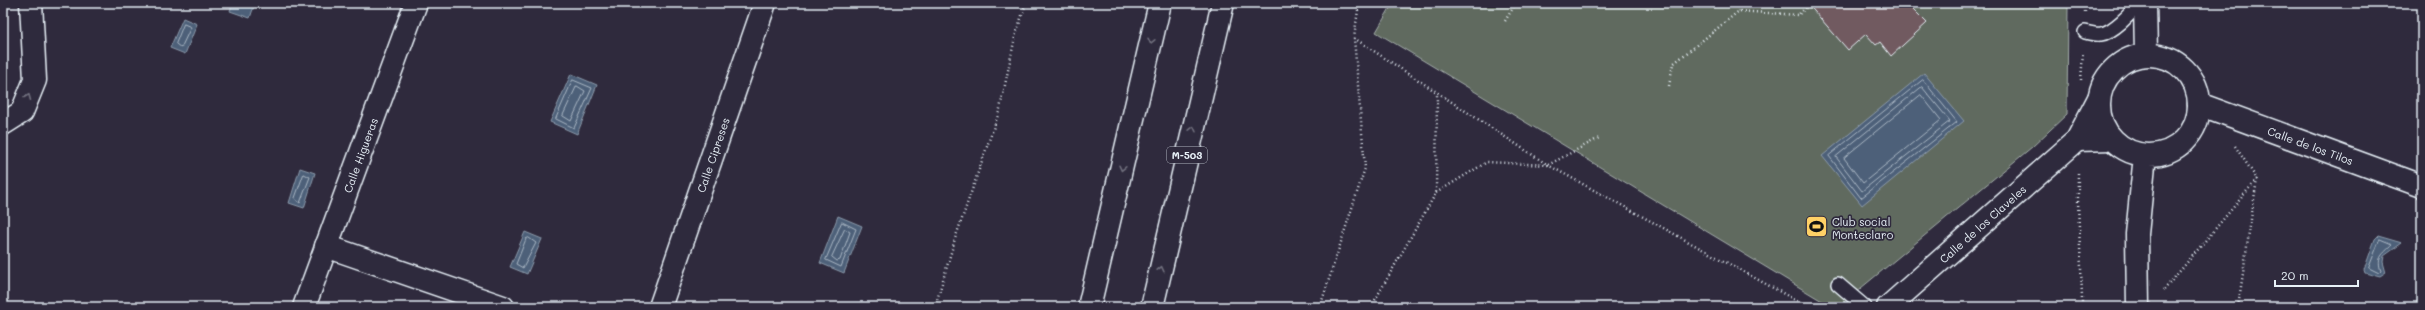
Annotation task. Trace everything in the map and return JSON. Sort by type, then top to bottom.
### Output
[{"type":"main road","points":[[3,124],[22,112],[34,80],[31,3]]},
{"type":"main road","name":"Calle Higueras","points":[[304,307],[416,3]]},
{"type":"main road","name":"Calle Cipreses","points":[[660,307],[765,3]]},
{"type":"main road","points":[[1089,307],[1160,3]]},
{"type":"main road","name":"M-503","points":[[1152,307],[1223,3]]},
{"type":"main road","points":[[2145,3],[2146,54]]},
{"type":"main road","points":[[2146,54],[2162,56],[2181,66],[2189,74],[2197,88],[2200,104],[2197,121],[2189,136],[2172,150],[2161,154],[2144,155],[2130,151],[2111,138],[2100,116],[2099,98],[2104,81],[2114,68],[2129,58],[2146,54]]},
{"type":"main road","name":"Calle de los Claveles","points":[[1888,307],[2077,140],[2099,98]]},
{"type":"main road","name":"Calle de los Tilos","points":[[2200,104],[2422,186]]},
{"type":"main road","points":[[2077,140],[2111,138]]},
{"type":"main road","points":[[2138,302],[2136,234],[2144,155]]},
{"type":"main road","points":[[326,246],[503,307]]},
{"type":"lane","points":[[2085,32],[2101,34],[2121,23],[2136,7],[2136,3]]},
{"type":"lane","points":[[1838,284],[1865,307]]},
{"type":"path","points":[[935,307],[955,239],[1000,109],[1014,37],[1026,3]]},
{"type":"path","points":[[1320,307],[1365,168],[1354,38],[1359,3]]},
{"type":"path","points":[[1505,21],[1516,3]]},
{"type":"path","points":[[1736,3],[1739,11]]},
{"type":"path","points":[[1669,86],[1673,64],[1739,11],[1798,15],[1811,3]]},
{"type":"path","points":[[1354,38],[1548,165],[1808,307]]},
{"type":"path","points":[[1436,193],[1437,93]]},
{"type":"path","points":[[1371,307],[1436,193],[1487,162],[1548,165],[1599,138]]},
{"type":"path","points":[[2138,302],[2157,298],[2257,179],[2238,307]]},
{"type":"green space","name":"Club social Monteclaro","points":[[1393,3],[2068,3],[2067,114],[2032,147],[1838,307],[1832,307],[1376,32]]},
{"type":"water","points":[[233,3],[255,3],[250,18],[230,11]]},
{"type":"water","points":[[183,18],[197,24],[185,54],[170,48]]},
{"type":"water","points":[[1924,73],[1964,121],[1862,205],[1822,156]]},
{"type":"water","points":[[571,74],[597,85],[577,134],[550,122]]},
{"type":"water","points":[[300,168],[315,173],[304,208],[289,203]]},
{"type":"water","points":[[838,216],[862,226],[844,273],[820,263]]},
{"type":"water","points":[[525,232],[542,239],[527,274],[510,267]]},
{"type":"water","points":[[2378,236],[2402,243],[2384,256],[2383,262],[2386,273],[2380,277],[2365,273],[2364,270],[2375,239]]},
{"type":"building","points":[[1807,3],[1907,3],[1927,23],[1891,56],[1880,42],[1876,45],[1866,34],[1848,50]]},
{"type":"place","name":"Club social Monteclaro","points":[[1816,227]]}]
